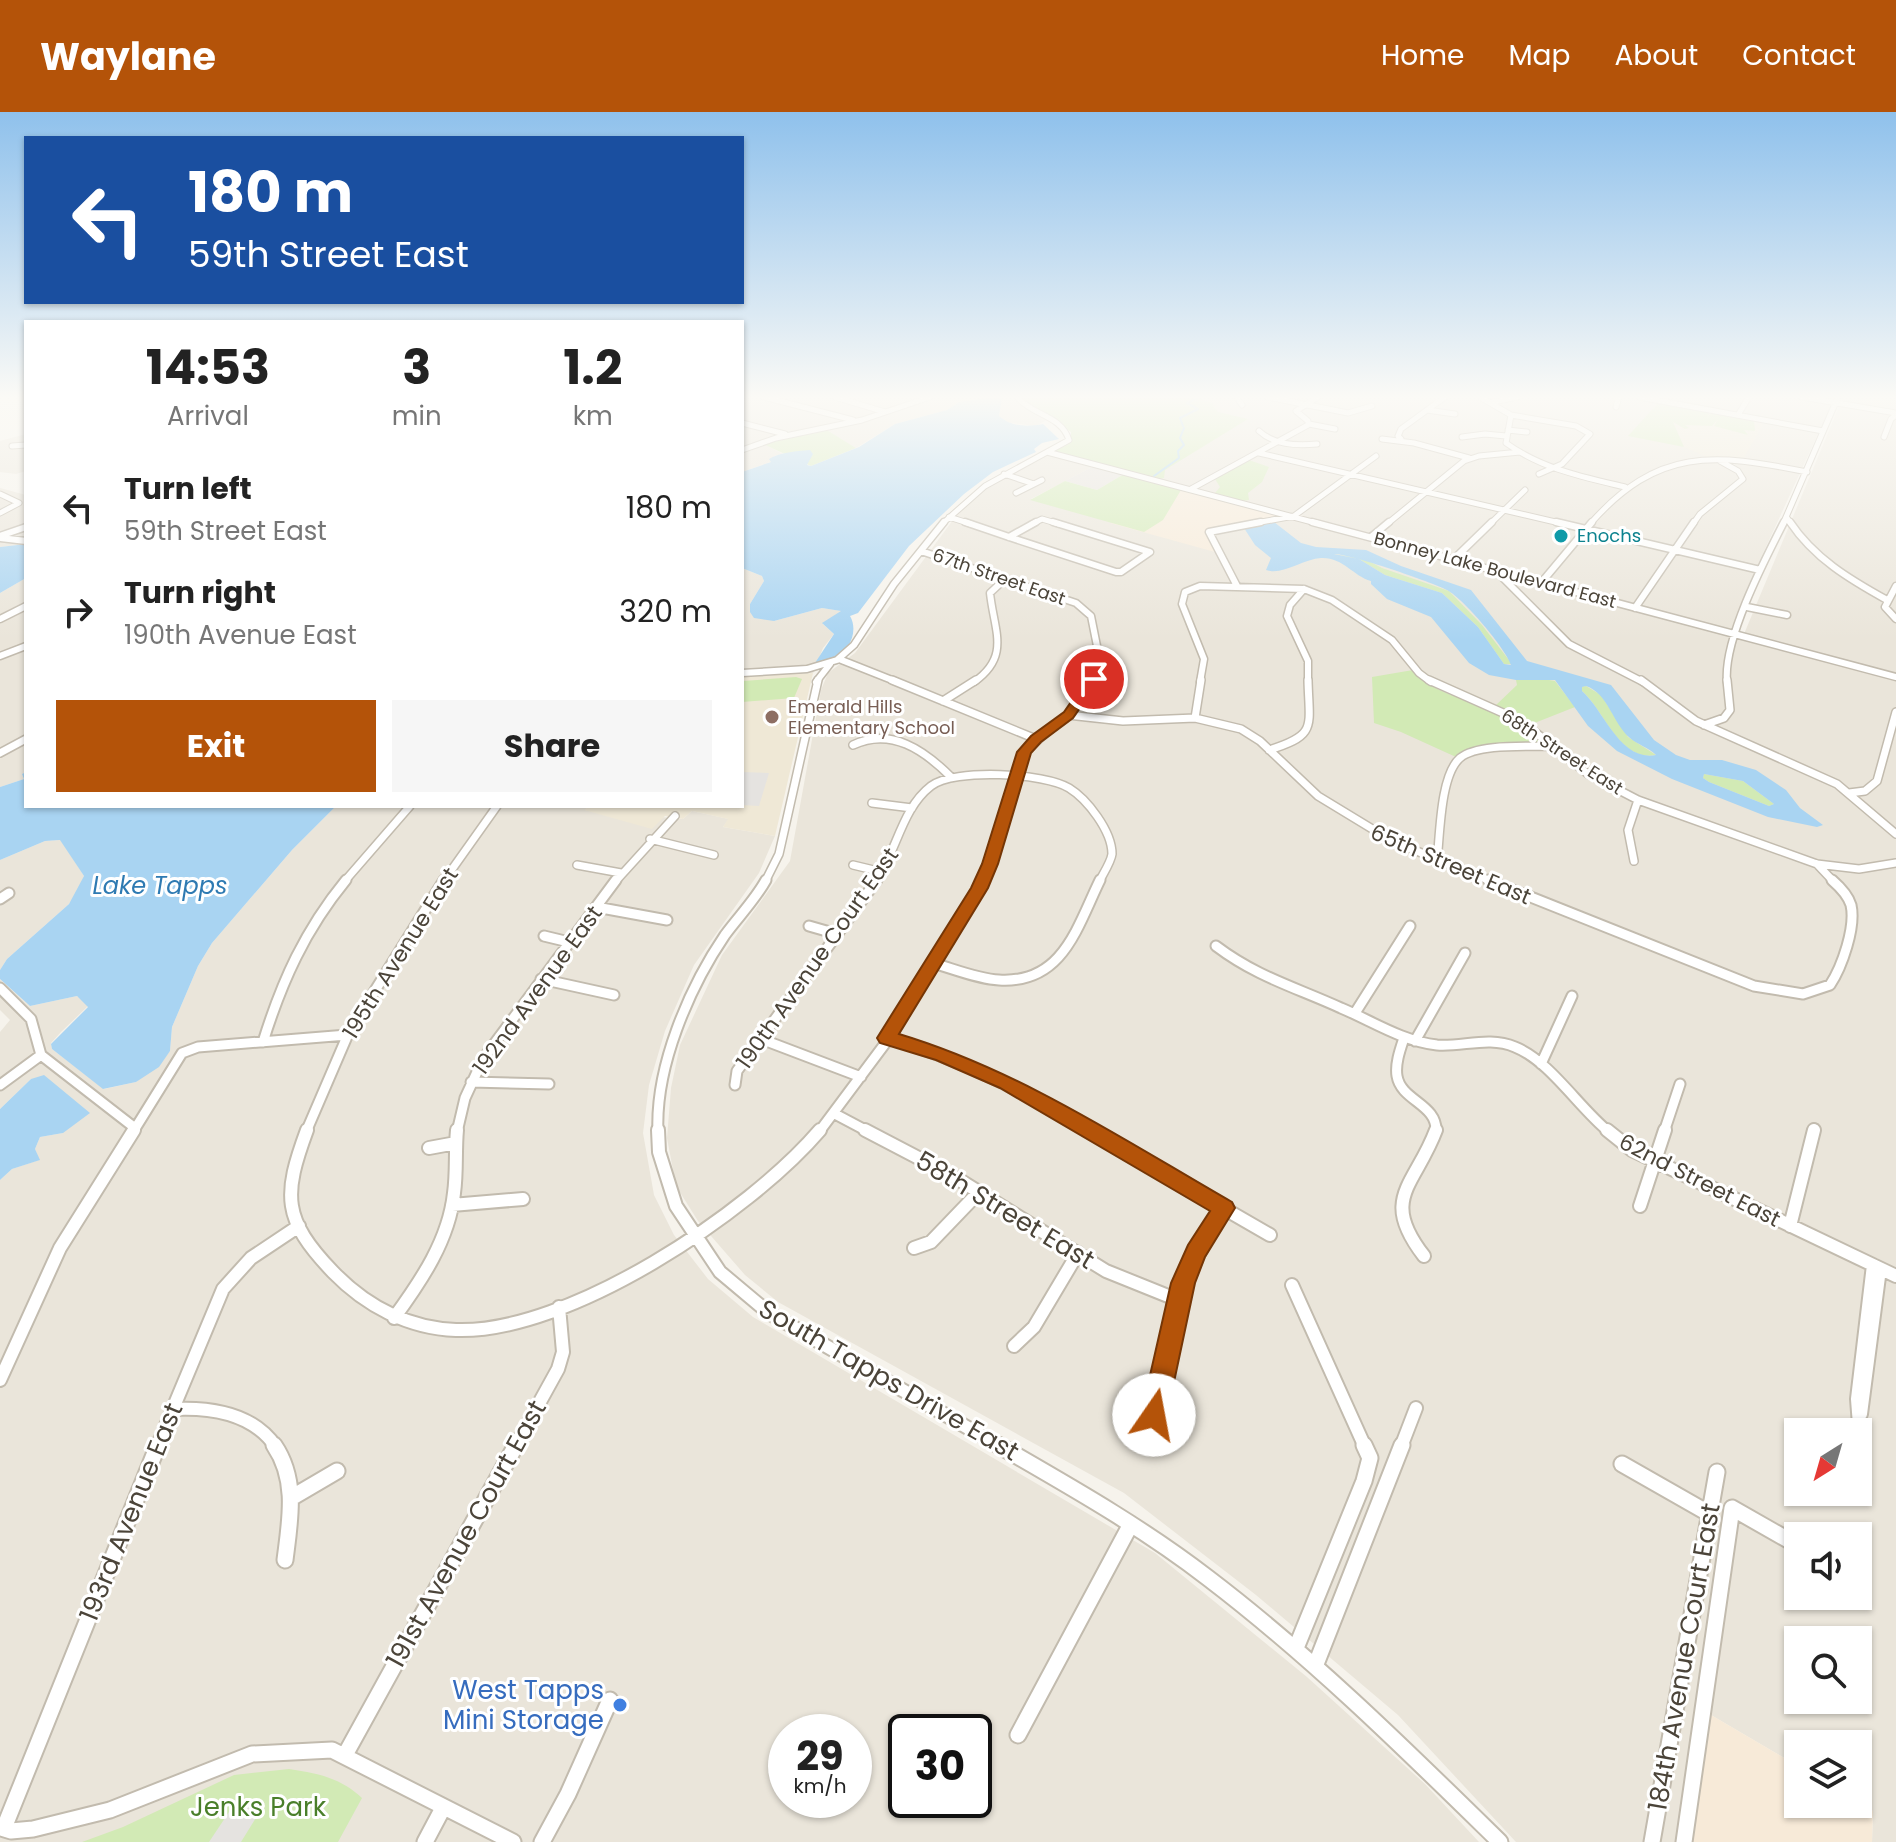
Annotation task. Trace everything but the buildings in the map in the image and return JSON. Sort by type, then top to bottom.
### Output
[{"type":"street","name":"South Tapps Drive East","points":[[997,478],[979,488],[949,517],[854,645],[815,684],[779,854],[762,886],[726,934],[695,985],[662,1077],[657,1113],[659,1152],[676,1206],[694,1238],[720,1272],[769,1313],[1059,1479],[1207,1577],[1316,1664],[1424,1765],[1500,1842]]},
{"type":"street","points":[[1015,478],[1034,484]]},
{"type":"street","name":"Bonney Lake Boulevard East","points":[[1147,478],[1896,677]]},
{"type":"street","points":[[1191,489],[1209,478]]},
{"type":"street","points":[[1195,718],[1204,659],[1182,604],[1183,595],[1193,587],[1237,586],[1209,532],[1294,516],[1346,478]]},
{"type":"street","points":[[1362,478],[1760,570]]},
{"type":"street","points":[[1371,537],[1444,478]]},
{"type":"street","points":[[1590,478],[1625,487]]},
{"type":"street","points":[[1541,583],[1625,487],[1644,478]]},
{"type":"street","points":[[1635,608],[1703,510],[1732,491],[1742,478]]},
{"type":"street","points":[[1704,725],[1724,718],[1730,710],[1727,665],[1760,570],[1805,478]]},
{"type":"street","points":[[1016,493],[1042,480]]},
{"type":"street","points":[[1455,558],[1525,490]]},
{"type":"street","points":[[0,494],[19,503]]},
{"type":"street","points":[[0,513],[24,502]]},
{"type":"street","points":[[949,517],[1007,538],[1118,572],[1149,550],[1042,519],[1007,538]]},
{"type":"street","points":[[1787,518],[1806,546],[1851,580],[1887,600]]},
{"type":"street","points":[[0,537],[24,528]]},
{"type":"street","points":[[0,537],[24,541]]},
{"type":"street","name":"67th Street East","points":[[921,551],[1076,603],[1090,614],[1101,660],[1094,679],[1068,715]]},
{"type":"street","points":[[1496,570],[1569,644],[1640,680],[1704,725],[1823,776],[1849,793],[1896,834]]},
{"type":"street","points":[[943,701],[974,682],[996,659],[998,646],[990,593],[1006,578]]},
{"type":"street","name":"68th Street East","points":[[1237,586],[1304,589],[1332,600],[1392,640],[1419,673],[1432,683],[1510,715],[1531,727],[1588,774],[1638,800],[1817,864]]},
{"type":"street","points":[[1896,586],[1885,610],[1896,619]]},
{"type":"street","points":[[1269,750],[1299,741],[1309,727],[1309,666],[1287,616],[1290,605],[1304,589]]},
{"type":"street","points":[[0,619],[24,607]]},
{"type":"street","points":[[1747,607],[1787,615]]},
{"type":"street","points":[[0,656],[24,647]]},
{"type":"street","points":[[744,673],[835,662],[1036,739]]},
{"type":"street","points":[[1849,793],[1865,791],[1877,781],[1896,712]]},
{"type":"street","points":[[299,1226],[316,1253],[360,1298],[394,1318],[416,1325],[474,1330],[503,1326],[559,1307],[631,1274],[694,1238],[776,1174],[835,1114],[887,1038],[987,872],[1024,752],[1068,715]]},
{"type":"street","name":"65th Street East","points":[[1068,715],[1123,721],[1195,718],[1241,729],[1269,750],[1299,781],[1340,812],[1392,841],[1754,986],[1779,992],[1805,994],[1821,991],[1834,981],[1854,915],[1845,893],[1817,864]]},
{"type":"street","points":[[853,745],[873,739],[902,742],[927,754],[951,777]]},
{"type":"street","points":[[0,753],[24,740]]},
{"type":"street","points":[[1437,861],[1448,777],[1458,759],[1477,751],[1553,746]]},
{"type":"street","name":"190th Avenue Court East","points":[[735,1085],[737,1071],[882,872],[912,808],[925,789],[951,777],[982,773],[1051,781],[1079,794],[1109,836],[1113,851],[1064,953],[1045,971],[1020,979],[997,980],[933,963]]},
{"type":"street","points":[[1634,861],[1627,826],[1638,800]]},
{"type":"street","points":[[872,803],[912,808]]},
{"type":"street","points":[[263,1042],[287,973],[311,926],[408,808]]},
{"type":"street","name":"195th Avenue East","points":[[299,1226],[291,1203],[290,1184],[316,1107],[347,1035],[449,871],[496,808]]},
{"type":"street","name":"192nd Avenue East","points":[[394,1318],[416,1289],[432,1259],[452,1205],[456,1143],[471,1082],[493,1044],[621,873],[675,816]]},
{"type":"street","points":[[650,839],[714,855]]},
{"type":"street","points":[[1817,864],[1859,869],[1896,863]]},
{"type":"street","points":[[577,865],[621,873]]},
{"type":"street","points":[[853,865],[882,872]]},
{"type":"street","points":[[596,907],[667,920]]},
{"type":"street","points":[[809,926],[837,934]]},
{"type":"street","points":[[1355,1013],[1410,926]]},
{"type":"street","points":[[544,936],[569,942]]},
{"type":"street","name":"62nd Street East","points":[[1216,946],[1255,973],[1355,1013],[1409,1040],[1438,1045],[1500,1042],[1522,1051],[1541,1064],[1622,1144],[1896,1276]]},
{"type":"street","points":[[1424,1256],[1404,1231],[1400,1204],[1437,1128],[1434,1118],[1400,1085],[1395,1076],[1396,1059],[1465,953]]},
{"type":"street","points":[[541,979],[614,995]]},
{"type":"street","points":[[0,988],[31,1019],[41,1055],[135,1128]]},
{"type":"street","points":[[1541,1064],[1572,996]]},
{"type":"street","points":[[0,1380],[60,1248],[186,1050],[347,1035]]},
{"type":"street","points":[[887,1038],[942,1054],[1007,1083],[1270,1235]]},
{"type":"street","points":[[761,1039],[861,1077]]},
{"type":"street","points":[[0,1085],[41,1055]]},
{"type":"street","points":[[471,1082],[549,1084]]},
{"type":"street","points":[[1640,1206],[1680,1084]]},
{"type":"street","name":"58th Street East","points":[[835,1114],[979,1192],[1123,1279],[1178,1300]]},
{"type":"street","points":[[1790,1226],[1814,1129]]},
{"type":"street","points":[[429,1148],[456,1143]]},
{"type":"street","points":[[914,1248],[931,1242],[979,1192]]},
{"type":"street","points":[[452,1205],[523,1199]]},
{"type":"street","points":[[1154,1415],[1178,1300],[1196,1252],[1224,1208]]},
{"type":"street","name":"193rd Avenue East","points":[[2,1828],[215,1302],[225,1285],[249,1258],[299,1226]]},
{"type":"street","points":[[1014,1346],[1034,1327],[1078,1253]]},
{"type":"street","points":[[1876,1267],[1859,1425],[1857,1399],[1876,1267]]},
{"type":"street","points":[[1292,1285],[1370,1458],[1364,1481],[1296,1648]]},
{"type":"street","name":"191st Avenue Court East","points":[[345,1755],[558,1369],[563,1352],[559,1307]]},
{"type":"street","points":[[173,1409],[200,1406],[219,1409],[239,1415],[263,1432],[283,1460],[291,1498],[285,1560]]},
{"type":"street","points":[[1316,1664],[1416,1408]]},
{"type":"street","points":[[1622,1464],[1708,1513]]},
{"type":"street","points":[[291,1498],[337,1471]]},
{"type":"street","name":"184th Avenue Court East","points":[[1652,1842],[1717,1472]]},
{"type":"street","points":[[1684,1842],[1732,1508],[1784,1538]]},
{"type":"street","points":[[1018,1735],[1131,1524]]},
{"type":"street","points":[[542,1842],[568,1794],[610,1700]]},
{"type":"street","points":[[2,1828],[11,1831],[33,1829],[110,1810],[252,1754],[314,1749],[332,1750],[345,1755],[513,1842]]},
{"type":"street","points":[[425,1842],[443,1808]]},
{"type":"shaded area","points":[[1003,478],[1072,478],[1031,499],[1214,551],[1205,532],[1209,529],[1285,516],[1896,677],[1896,1842],[1872,1842],[1872,1730],[1784,1730],[1784,1758],[1711,1715],[1692,1842],[1516,1842],[1398,1715],[1256,1595],[1124,1493],[778,1302],[745,1275],[698,1221],[676,1186],[667,1138],[671,1088],[680,1045],[722,955],[790,861],[821,690],[828,673],[855,653],[961,509],[982,489]]},
{"type":"shaded area","points":[[1071,478],[1118,478],[1097,490],[1065,481]]},
{"type":"shaded area","points":[[1152,478],[1798,478],[1747,588],[1733,632]]},
{"type":"shaded area","points":[[1809,478],[1896,478],[1896,674],[1744,634]]},
{"type":"shaded area","points":[[1170,486],[1285,516],[1209,529],[1205,533],[1215,552],[1110,523]]},
{"type":"shaded area","points":[[0,488],[24,494],[24,544],[0,547]]},
{"type":"shaded area","points":[[744,569],[762,576],[764,581],[750,604],[774,621],[822,608],[842,611],[823,624],[834,634],[823,648],[817,663],[822,661],[813,673],[744,677]]},
{"type":"shaded area","points":[[24,579],[24,779],[0,787],[0,593]]},
{"type":"shaded area","name":"Emerald Hills Elementary School","points":[[813,673],[775,836],[723,827],[728,819],[692,811],[683,819],[665,816],[652,829],[584,810],[744,808],[744,677]]},
{"type":"shaded area","points":[[744,772],[769,773],[759,806],[744,805]]},
{"type":"shaded area","points":[[334,808],[587,808],[585,810],[683,819],[692,811],[729,819],[723,827],[775,836],[759,873],[694,965],[665,1031],[649,1085],[643,1133],[654,1195],[674,1235],[708,1279],[753,1317],[1155,1553],[1307,1677],[1425,1784],[1479,1842],[0,1842],[0,1180],[12,1169],[39,1160],[35,1149],[40,1137],[63,1133],[31,1079],[0,1109],[0,1032],[10,1020],[0,1010],[0,979],[30,1006],[77,996],[88,1006],[51,1043],[52,1049],[104,1089],[136,1082],[170,1051],[172,1027],[198,966],[212,943],[292,850]]},
{"type":"shaded area","points":[[61,840],[84,876],[79,890],[69,904],[7,959],[0,970],[0,860],[45,841]]},
{"type":"shaded area","points":[[1711,1715],[1784,1758],[1784,1818],[1872,1818],[1873,1811],[1872,1842],[1692,1842]]},
{"type":"shaded area","points":[[237,1800],[265,1803],[241,1842],[209,1842]]},
{"type":"green space","points":[[1118,478],[1137,478],[1181,490],[1163,520],[1144,532],[1030,500],[1065,481],[1097,490]]},
{"type":"green space","points":[[1264,478],[1248,493],[1249,500],[1243,501],[1215,493],[1220,487],[1215,479]]},
{"type":"green space","points":[[1334,554],[1365,559],[1449,591],[1482,625],[1512,664],[1504,664],[1478,627],[1442,593],[1385,575],[1359,559]]},
{"type":"green space","points":[[1413,670],[1430,685],[1499,713],[1546,743],[1496,747],[1456,757],[1374,723],[1372,677]]},
{"type":"green space","points":[[802,679],[794,698],[744,702],[744,681]]},
{"type":"green space","points":[[1516,680],[1555,681],[1575,707],[1532,724],[1495,706],[1517,685]]},
{"type":"green space","points":[[1586,686],[1601,695],[1628,737],[1656,755],[1632,751],[1623,743],[1582,691],[1581,687]]},
{"type":"green space","points":[[1704,774],[1743,781],[1774,804],[1769,806],[1709,782],[1703,778]]},
{"type":"green space","name":"Jenks Park","points":[[289,1769],[328,1778],[362,1798],[338,1842],[82,1842],[123,1827],[234,1775]]},
{"type":"water","points":[[744,478],[985,478],[909,546],[858,613],[850,616],[853,622],[851,640],[844,651],[832,660],[815,663],[834,634],[822,623],[841,611],[822,608],[774,621],[754,618],[750,604],[764,581],[762,576],[744,569]]},
{"type":"water","points":[[1274,522],[1301,543],[1366,550],[1401,566],[1471,590],[1527,661],[1611,685],[1654,740],[1676,755],[1690,760],[1722,760],[1756,770],[1786,790],[1800,808],[1823,825],[1817,827],[1768,817],[1672,779],[1617,751],[1588,726],[1555,680],[1516,680],[1489,675],[1469,663],[1431,617],[1387,599],[1371,581],[1336,560],[1321,558],[1279,571],[1266,570],[1271,558],[1255,545],[1244,528]],"holes":[[[1360,559],[1447,590],[1473,613],[1511,665],[1504,664],[1478,627],[1442,593],[1385,575]],[[1586,686],[1600,695],[1624,732],[1656,755],[1632,751],[1582,691],[1582,687]],[[1704,774],[1743,781],[1774,804],[1769,806],[1703,778]]]},
{"type":"water","points":[[24,544],[24,579],[0,593],[0,547]]},
{"type":"water","name":"Lake Tapps","points":[[24,779],[24,808],[334,808],[292,850],[212,943],[198,966],[172,1027],[170,1051],[159,1067],[136,1082],[103,1089],[52,1049],[51,1044],[88,1007],[77,996],[30,1006],[0,979],[0,970],[7,959],[69,904],[84,876],[60,840],[45,841],[0,860],[0,787]]},
{"type":"water","points":[[44,1075],[90,1113],[63,1133],[40,1137],[35,1149],[40,1160],[12,1169],[0,1180],[0,1109],[31,1079]]},
{"type":"place","name":"Enochs","points":[[1561,536]]},
{"type":"place","name":"Emerald Hills Elementary School","points":[[772,717]]},
{"type":"place","name":"West Tapps Mini Storage","points":[[620,1705]]},
{"type":"route","points":[[1094,679],[1074,709],[1024,752],[990,864],[979,888],[887,1038],[942,1054],[1007,1083],[1224,1208],[1196,1252],[1183,1283],[1154,1415]]}]
